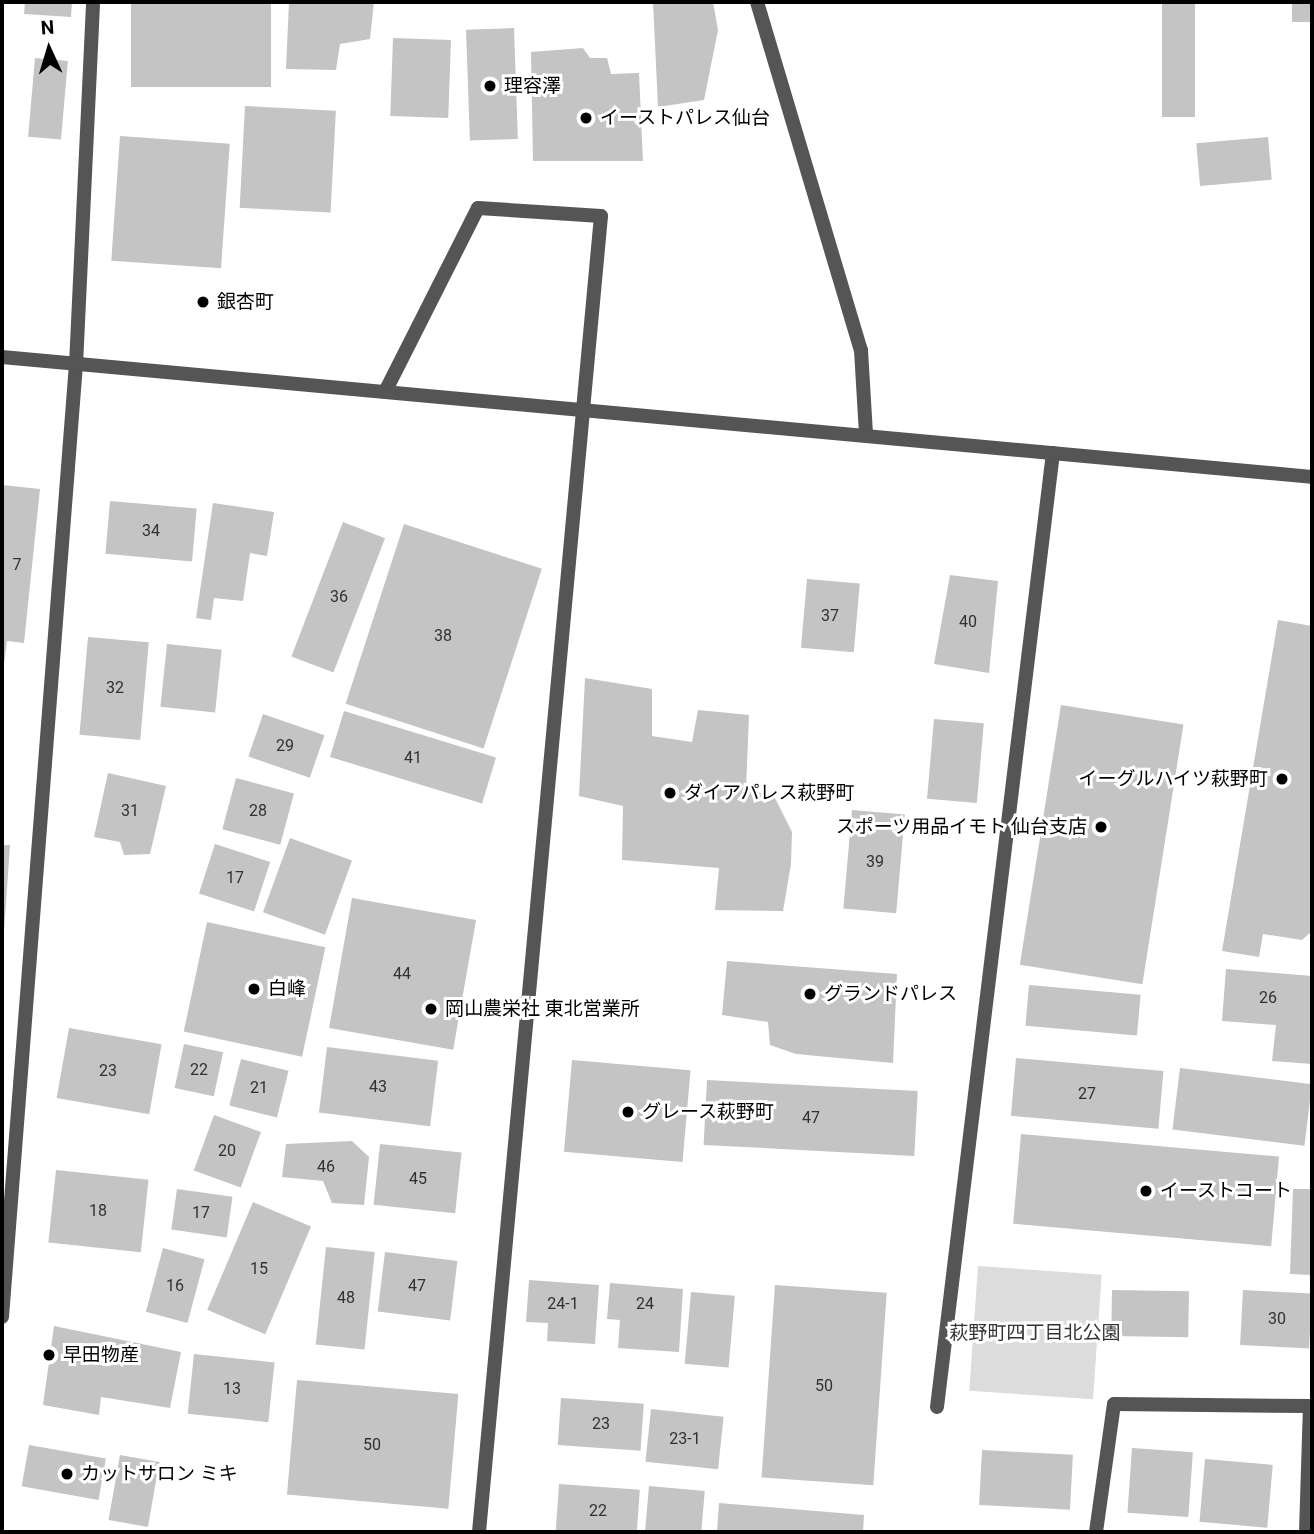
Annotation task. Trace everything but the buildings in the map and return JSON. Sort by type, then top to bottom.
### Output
[{"type":"street","points":[[2,1317],[23,1009],[76,365],[93,2]]},
{"type":"street","points":[[757,2],[861,351],[866,434]]},
{"type":"street","points":[[385,392],[478,208],[601,216],[479,1532]]},
{"type":"street","points":[[2,357],[866,434],[1312,478]]},
{"type":"street","points":[[937,1407],[1053,453]]},
{"type":"street","points":[[1096,1532],[1114,1404],[1311,1406],[1306,1532]]},
{"type":"green space","name":"萩野町四丁目北公園","points":[[978,1266],[1102,1275],[1093,1399],[969,1391]]},
{"type":"place","name":"理容澤","points":[[490,86]]},
{"type":"place","name":"イーストパレス仙台","points":[[586,118]]},
{"type":"place","name":"銀杏町","points":[[203,302]]},
{"type":"place","name":"イーグルハイツ萩野町","points":[[1282,779]]},
{"type":"place","name":"ダイアパレス萩野町","points":[[670,793]]},
{"type":"place","name":"スポーツ用品イモト 仙台支店","points":[[1101,827]]},
{"type":"place","name":"白峰","points":[[254,989]]},
{"type":"place","name":"グランドパレス","points":[[810,994]]},
{"type":"place","name":"岡山農栄社 東北営業所","points":[[431,1009]]},
{"type":"place","name":"グレース萩野町","points":[[628,1112]]},
{"type":"place","name":"イーストコート","points":[[1146,1191]]},
{"type":"place","name":"早田物産","points":[[49,1355]]},
{"type":"place","name":"カットサロン ミキ","points":[[67,1474]]}]
